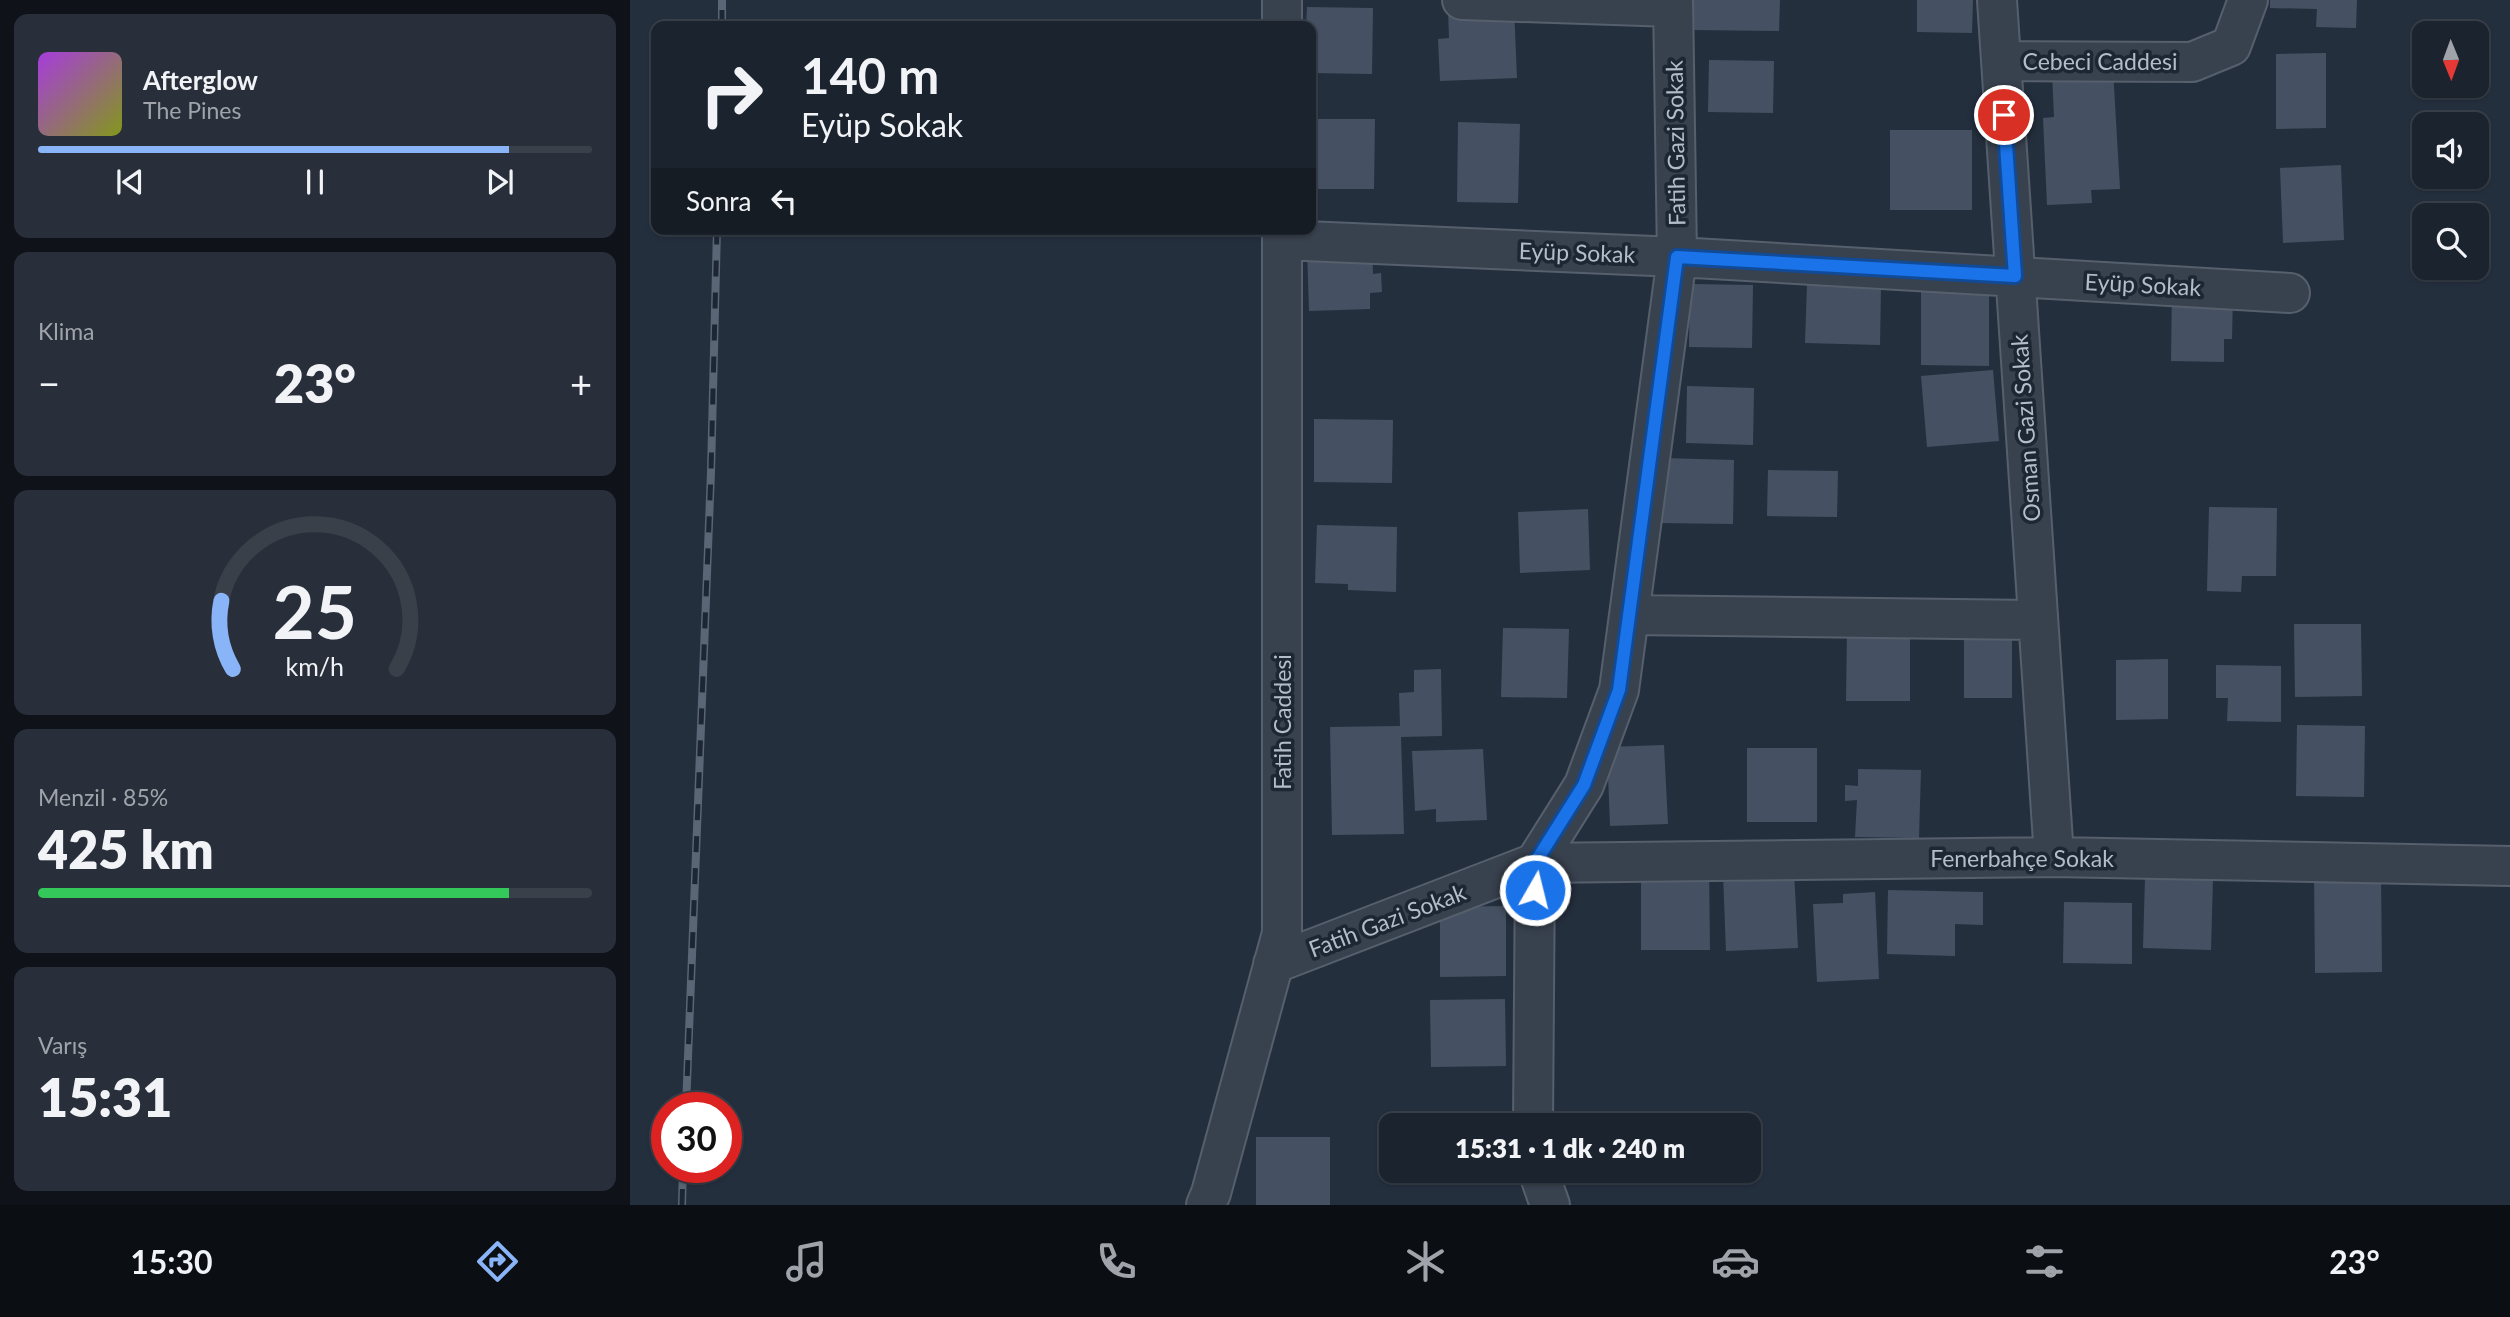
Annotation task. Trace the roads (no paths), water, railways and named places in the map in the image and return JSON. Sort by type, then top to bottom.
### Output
[{"type":"street","points":[[1282,0],[1282,21]]},
{"type":"street","points":[[1462,0],[1673,4]]},
{"type":"street","name":"Osman Gazi Sokak","points":[[1997,0],[2054,857]]},
{"type":"street","name":"Cebeci Caddesi","points":[[2001,61],[2192,62],[2231,46],[2248,0]]},
{"type":"street","name":"Fatih Gazi Sokak","points":[[1273,964],[1535,863],[1584,785],[1619,690],[1677,257],[1673,4]]},
{"type":"street","name":"Fatih Caddesi","points":[[1206,1205],[1212,1193],[1282,933],[1282,235]]},
{"type":"street","name":"Eyüp Sokak","points":[[1299,235],[2290,293]]},
{"type":"street","points":[[1629,615],[2038,620]]},
{"type":"street","name":"Fenerbahçe Sokak","points":[[1535,863],[2054,857],[2510,866]]},
{"type":"street","points":[[1533,1113],[1535,863]]},
{"type":"street","points":[[1542,1183],[1550,1205]]},
{"type":"railway","points":[[722,0],[722,21]]},
{"type":"railway","points":[[687,1092],[711,472],[717,235]]},
{"type":"railway","points":[[682,1205],[683,1183]]}]
